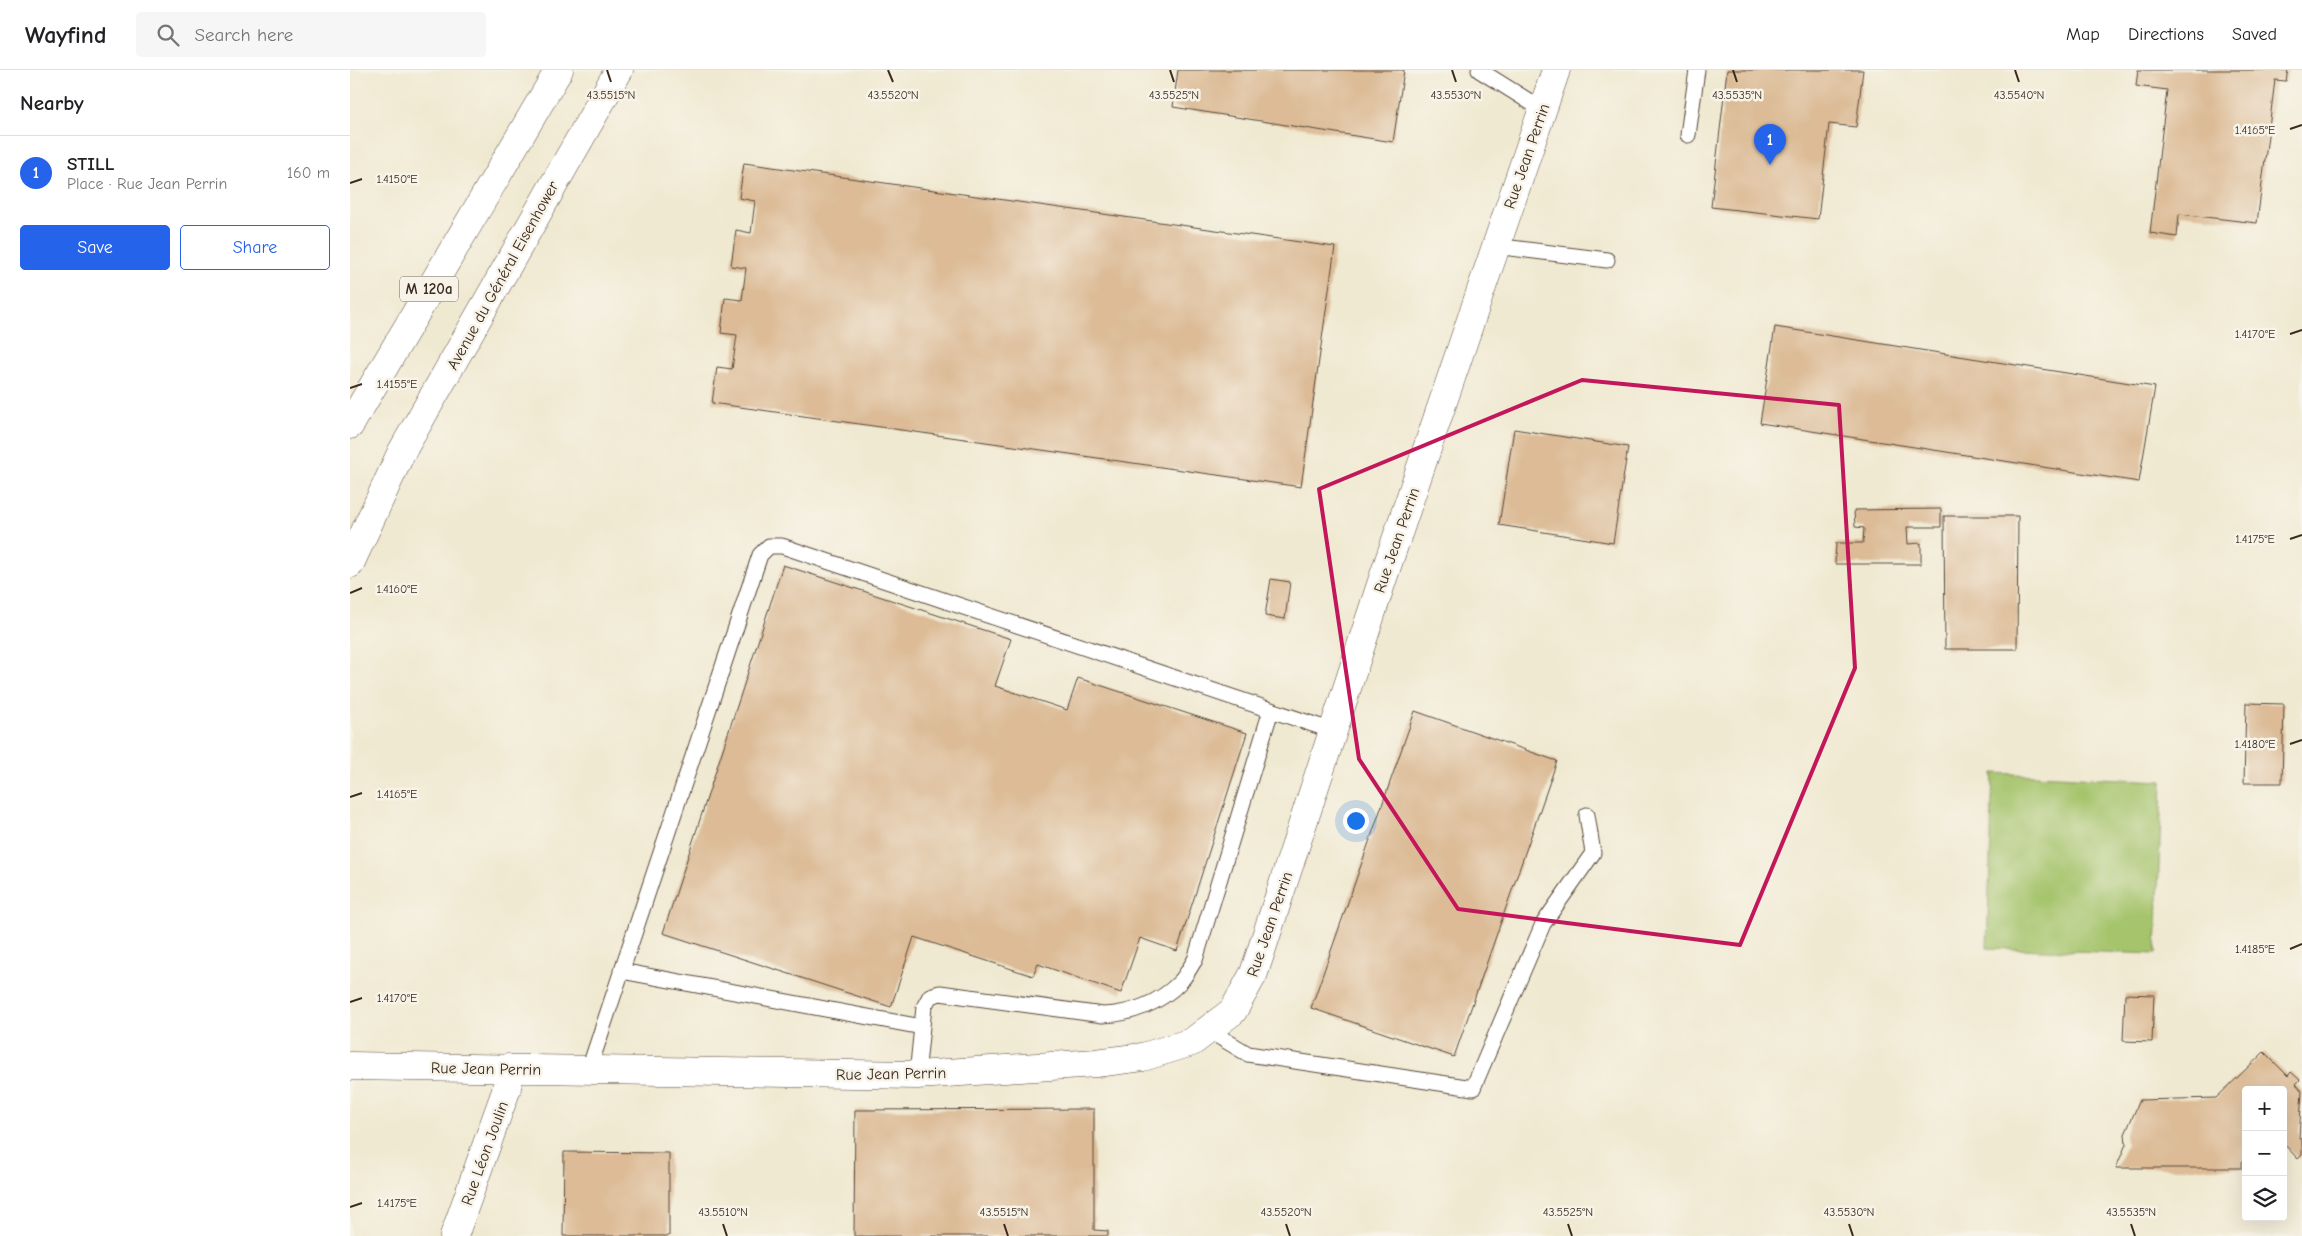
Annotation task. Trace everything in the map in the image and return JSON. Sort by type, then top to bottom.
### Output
[{"type":"street","name":"M 120a","points":[[350,425],[559,70]]},
{"type":"street","name":"Avenue du Général Eisenhower","points":[[350,564],[401,453],[619,70]]},
{"type":"street","name":"Rue Jean Perrin","points":[[350,1066],[917,1075],[1096,1063],[1143,1057],[1192,1042],[1233,1011],[1254,974],[1495,246],[1556,70]]},
{"type":"street","name":"Rue Léon Joulin","points":[[454,1236],[507,1088],[507,1068]]},
{"type":"lane","points":[[1479,70],[1543,110]]},
{"type":"lane","points":[[1688,135],[1697,70]]},
{"type":"lane","points":[[1495,246],[1607,260]]},
{"type":"lane","points":[[589,1069],[760,555],[769,546],[782,546],[1333,731]]},
{"type":"lane","points":[[917,1075],[924,1007],[930,996],[940,993],[1103,1014],[1123,1014],[1160,998],[1181,982],[1195,960],[1271,710]]},
{"type":"lane","points":[[1208,1030],[1248,1054],[1473,1088],[1543,924],[1593,854],[1587,815]]},
{"type":"lane","points":[[621,972],[922,1027]]},
{"type":"highlighted area","points":[[1582,380],[1839,405],[1855,668],[1740,945],[1458,909],[1359,759],[1319,489]]},
{"type":"green space","points":[[1993,773],[2162,781],[2156,954],[1987,948]]},
{"type":"building","points":[[1178,70],[1404,70],[1393,142],[1173,107]]},
{"type":"building","points":[[1727,70],[1863,70],[1856,127],[1829,124],[1818,219],[1711,207]]},
{"type":"building","points":[[2138,70],[2288,70],[2286,81],[2275,80],[2257,223],[2179,214],[2177,237],[2150,233],[2167,90],[2136,86]]},
{"type":"building","points":[[744,163],[1335,247],[1301,487],[712,403],[717,367],[732,369],[737,335],[721,333],[725,298],[742,300],[746,268],[731,266],[736,230],[751,233],[755,201],[739,198]]},
{"type":"building","points":[[1775,327],[2155,387],[2139,482],[1760,423]]},
{"type":"building","points":[[1514,429],[1628,447],[1613,543],[1499,525]]},
{"type":"building","points":[[1941,509],[1941,527],[1907,527],[1908,544],[1921,543],[1921,564],[1835,564],[1836,543],[1863,543],[1864,528],[1855,527],[1854,510]]},
{"type":"building","points":[[1944,516],[2018,516],[2017,649],[1945,649]]},
{"type":"building","points":[[783,565],[1011,639],[995,686],[1067,710],[1078,678],[1247,733],[1177,951],[1140,938],[1121,993],[1038,964],[1033,976],[914,937],[891,1007],[663,933]]},
{"type":"building","points":[[1271,579],[1290,582],[1285,619],[1265,616]]},
{"type":"building","points":[[2246,703],[2284,704],[2282,783],[2244,783]]},
{"type":"building","points":[[1415,711],[1557,761],[1454,1057],[1311,1008]]},
{"type":"building","points":[[2125,994],[2154,995],[2152,1042],[2123,1041]]},
{"type":"building","points":[[2264,1052],[2288,1076],[2291,1072],[2300,1080],[2296,1084],[2302,1091],[2299,1138],[2302,1138],[2302,1155],[2298,1159],[2287,1147],[2287,1086],[2242,1086],[2242,1168],[2116,1168],[2126,1144],[2125,1134],[2140,1100],[2216,1098]]},
{"type":"building","points":[[1094,1109],[1094,1230],[1108,1231],[1108,1236],[854,1236],[855,1110]]},
{"type":"building","points":[[564,1152],[669,1153],[669,1236],[563,1236]]},
{"type":"place","name":"STILL","points":[[1770,165]]}]
